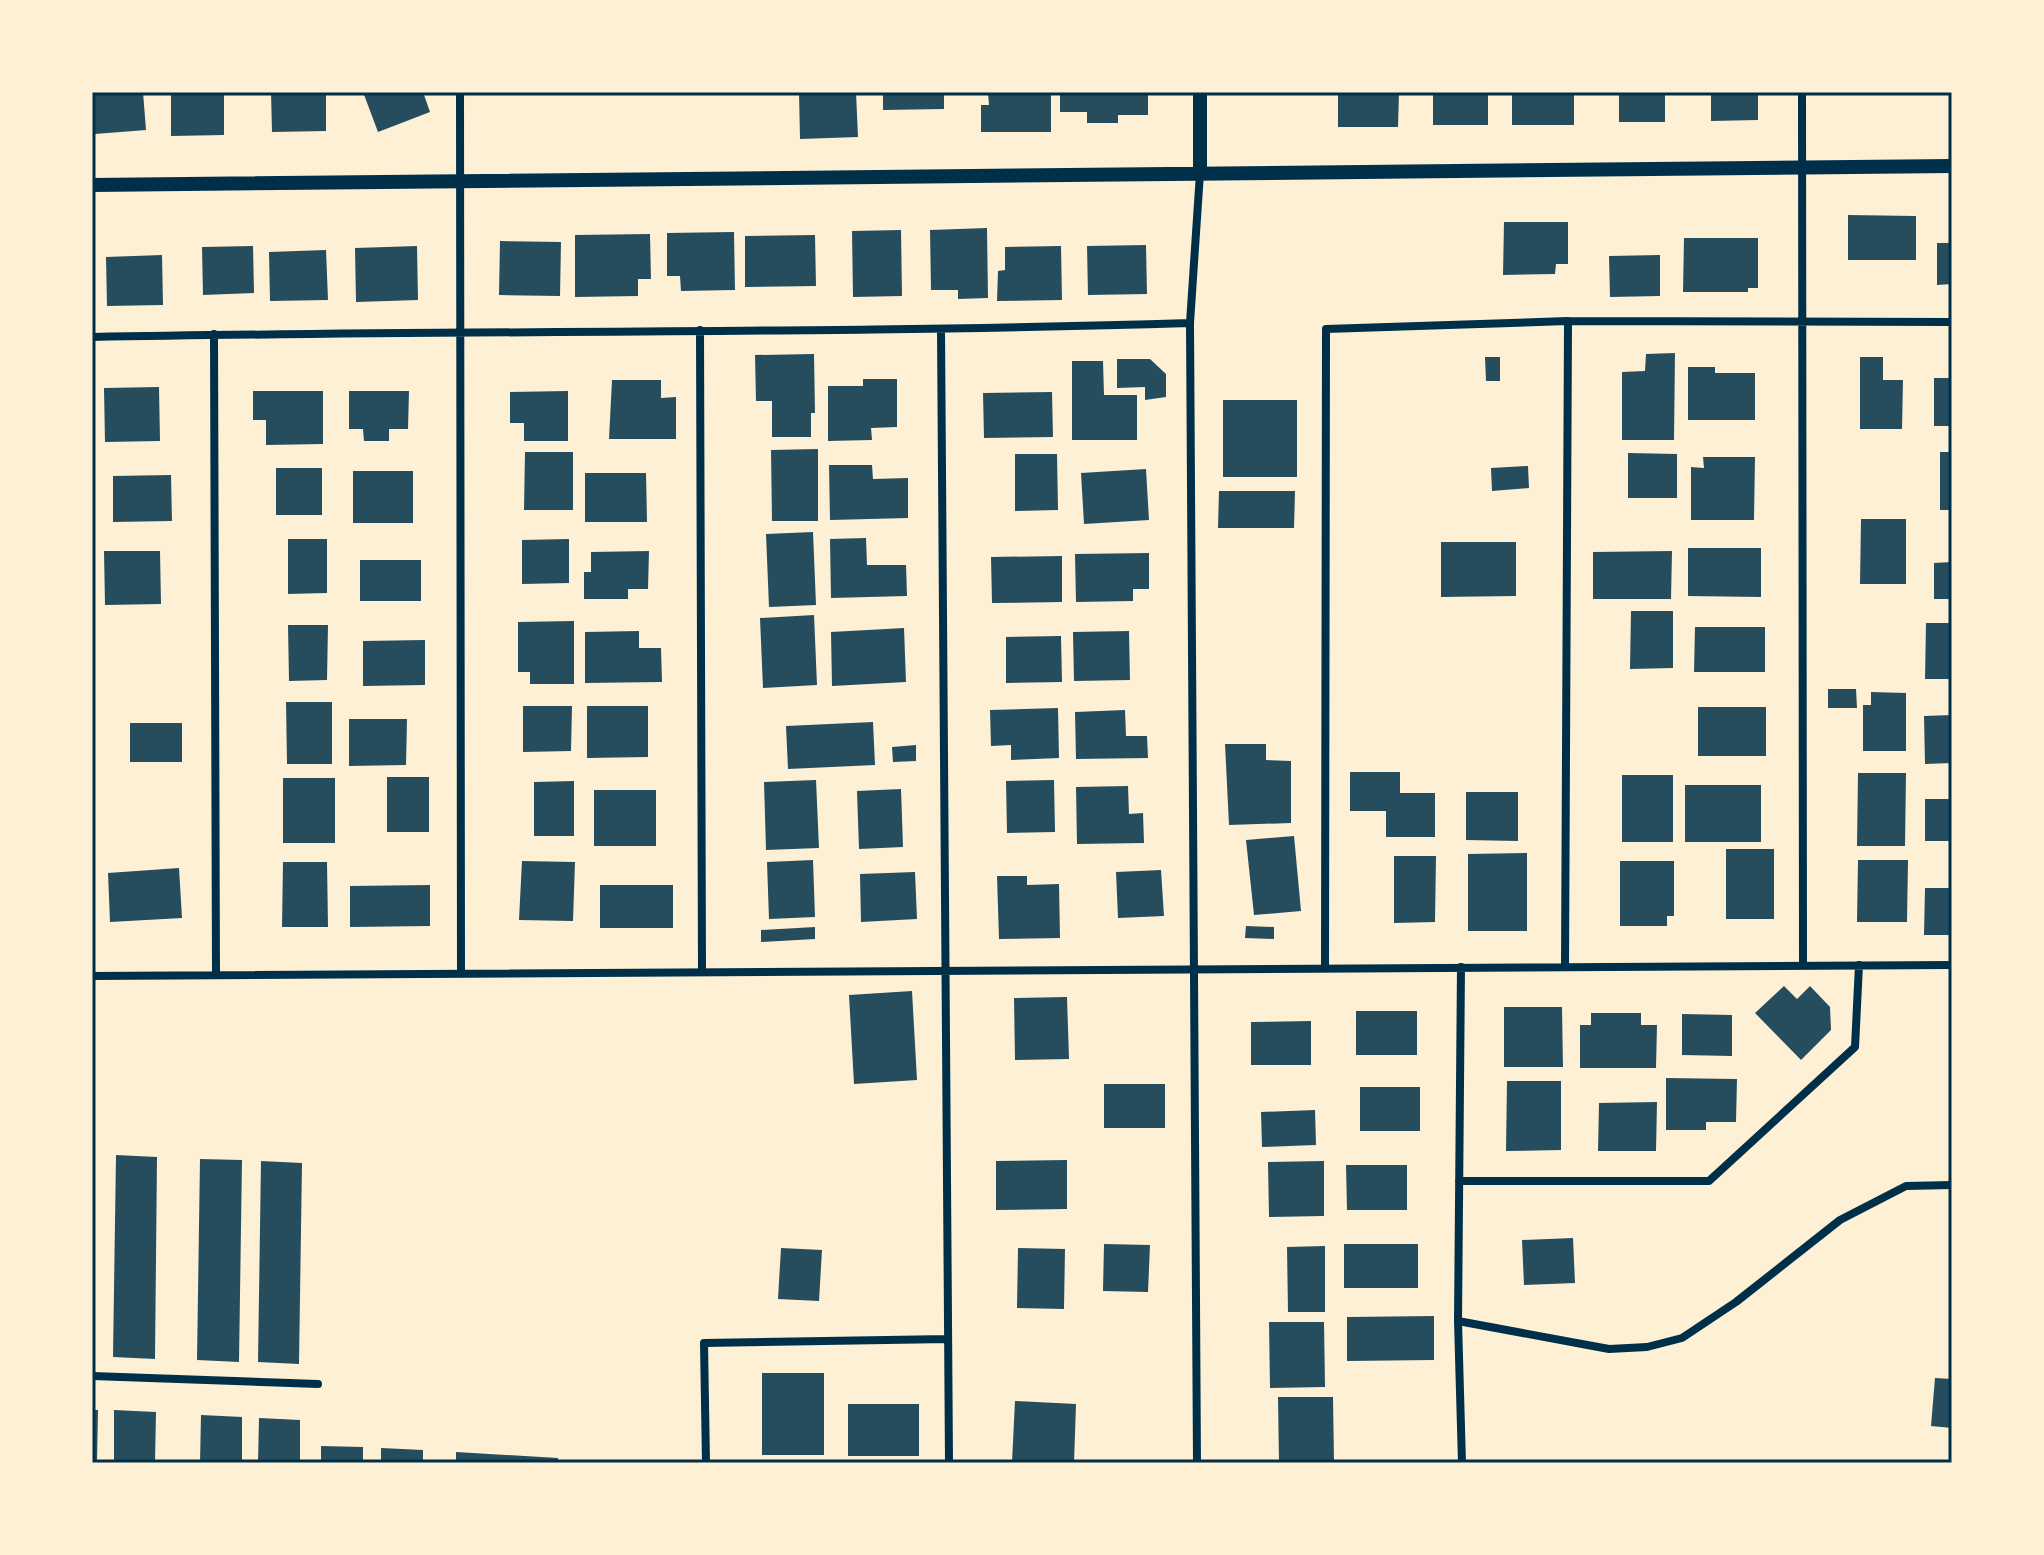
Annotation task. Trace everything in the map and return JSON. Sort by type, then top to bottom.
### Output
[{"type":"street","points":[[460,92],[461,974]]},
{"type":"street","points":[[1197,1463],[1190,323],[1200,172],[1200,92]]},
{"type":"street","points":[[1802,92],[1805,324],[1803,966]]},
{"type":"street","points":[[92,185],[1952,166]]},
{"type":"street","points":[[1565,967],[1568,321]]},
{"type":"street","points":[[1325,968],[1326,329],[1568,321],[1952,322]]},
{"type":"street","points":[[92,337],[459,331],[941,330],[1190,323]]},
{"type":"street","points":[[700,330],[702,972]]},
{"type":"street","points":[[941,330],[949,1463]]},
{"type":"street","points":[[214,334],[216,975]]},
{"type":"street","points":[[1459,1181],[1709,1181],[1855,1047],[1859,965]]},
{"type":"street","points":[[92,976],[1952,965]]},
{"type":"street","points":[[1461,967],[1458,1321],[1462,1463]]},
{"type":"street","points":[[1458,1321],[1609,1349],[1647,1347],[1682,1338],[1736,1302],[1840,1220],[1906,1186],[1952,1185]]},
{"type":"street","points":[[706,1463],[704,1343],[948,1339]]},
{"type":"street","points":[[92,1376],[318,1384]]},
{"type":"building","points":[[92,92],[143,92],[146,130],[95,134]]},
{"type":"building","points":[[171,92],[224,92],[224,135],[171,136]]},
{"type":"building","points":[[271,92],[326,92],[326,131],[272,132]]},
{"type":"building","points":[[363,92],[423,92],[430,112],[378,132]]},
{"type":"building","points":[[799,92],[856,92],[858,137],[800,139]]},
{"type":"building","points":[[883,92],[944,92],[944,109],[883,110]]},
{"type":"building","points":[[988,92],[1051,92],[1051,132],[981,132],[981,105],[989,105]]},
{"type":"building","points":[[1060,92],[1148,92],[1148,115],[1118,115],[1118,123],[1087,123],[1087,112],[1060,112]]},
{"type":"building","points":[[1338,92],[1399,92],[1398,127],[1338,127]]},
{"type":"building","points":[[1433,92],[1488,92],[1488,125],[1433,125]]},
{"type":"building","points":[[1512,92],[1574,92],[1574,125],[1512,125]]},
{"type":"building","points":[[1619,92],[1665,92],[1665,122],[1619,122]]},
{"type":"building","points":[[1711,92],[1758,92],[1758,120],[1711,121]]},
{"type":"building","points":[[1848,215],[1916,216],[1916,260],[1848,260]]},
{"type":"building","points":[[1504,222],[1568,222],[1568,264],[1556,264],[1555,274],[1503,275]]},
{"type":"building","points":[[987,228],[988,298],[958,299],[958,290],[931,290],[930,230]]},
{"type":"building","points":[[901,230],[902,296],[853,297],[852,231]]},
{"type":"building","points":[[734,232],[735,290],[681,291],[680,276],[667,276],[667,233]]},
{"type":"building","points":[[650,234],[651,279],[638,279],[638,296],[575,297],[575,235]]},
{"type":"building","points":[[815,235],[816,286],[745,287],[745,236]]},
{"type":"building","points":[[1684,238],[1758,238],[1758,288],[1748,288],[1748,292],[1683,292]]},
{"type":"building","points":[[500,241],[561,242],[560,296],[499,295]]},
{"type":"building","points":[[1937,243],[1952,243],[1952,284],[1937,285]]},
{"type":"building","points":[[1146,245],[1147,294],[1088,295],[1087,246]]},
{"type":"building","points":[[253,246],[254,293],[203,295],[202,247]]},
{"type":"building","points":[[417,246],[418,300],[356,302],[355,248]]},
{"type":"building","points":[[1061,246],[1062,300],[997,301],[998,271],[1005,270],[1005,247]]},
{"type":"building","points":[[326,250],[328,300],[270,301],[269,252]]},
{"type":"building","points":[[162,255],[163,305],[107,306],[106,257]]},
{"type":"building","points":[[1660,255],[1660,296],[1610,297],[1609,256]]},
{"type":"building","points":[[1675,353],[1674,440],[1622,440],[1622,372],[1645,371],[1646,354]]},
{"type":"building","points":[[814,354],[815,413],[811,413],[811,437],[772,437],[772,401],[756,401],[755,355]]},
{"type":"building","points":[[1485,357],[1500,357],[1500,381],[1486,381]]},
{"type":"building","points":[[1860,357],[1883,357],[1883,380],[1903,380],[1902,429],[1860,429]]},
{"type":"building","points":[[1117,359],[1150,359],[1166,374],[1166,397],[1145,400],[1145,387],[1117,388]]},
{"type":"building","points":[[1072,361],[1103,361],[1104,395],[1137,395],[1137,440],[1072,440]]},
{"type":"building","points":[[1688,367],[1715,367],[1715,373],[1755,373],[1755,420],[1688,420]]},
{"type":"building","points":[[1934,378],[1952,378],[1952,426],[1934,426]]},
{"type":"building","points":[[863,379],[897,379],[897,427],[871,428],[872,440],[828,441],[828,386],[863,386]]},
{"type":"building","points":[[612,380],[661,380],[661,398],[676,397],[676,439],[609,439]]},
{"type":"building","points":[[159,387],[160,441],[105,442],[104,388]]},
{"type":"building","points":[[253,391],[323,391],[323,444],[266,445],[266,420],[253,420]]},
{"type":"building","points":[[349,391],[409,391],[408,429],[389,429],[389,441],[364,441],[363,429],[349,429]]},
{"type":"building","points":[[568,391],[568,441],[524,441],[524,423],[510,423],[510,392]]},
{"type":"building","points":[[1052,392],[1053,437],[984,438],[983,393]]},
{"type":"building","points":[[1223,400],[1297,400],[1297,477],[1223,477]]},
{"type":"building","points":[[818,449],[818,521],[772,521],[771,450]]},
{"type":"building","points":[[525,452],[573,452],[573,510],[524,510]]},
{"type":"building","points":[[1940,452],[1952,452],[1952,510],[1940,510]]},
{"type":"building","points":[[1628,453],[1677,454],[1677,498],[1628,498]]},
{"type":"building","points":[[1015,454],[1057,454],[1058,510],[1015,511]]},
{"type":"building","points":[[1703,457],[1755,457],[1754,520],[1691,520],[1691,467],[1704,468]]},
{"type":"building","points":[[829,465],[872,465],[873,479],[908,478],[908,518],[830,520]]},
{"type":"building","points":[[1528,466],[1529,488],[1492,491],[1491,468]]},
{"type":"building","points":[[276,468],[322,468],[322,515],[276,515]]},
{"type":"building","points":[[1146,469],[1149,520],[1084,524],[1081,473]]},
{"type":"building","points":[[353,471],[413,471],[413,523],[353,523]]},
{"type":"building","points":[[585,473],[646,473],[647,522],[585,522]]},
{"type":"building","points":[[171,475],[172,521],[113,522],[113,476]]},
{"type":"building","points":[[1219,491],[1295,491],[1294,528],[1218,528]]},
{"type":"building","points":[[1861,519],[1906,519],[1906,584],[1860,584]]},
{"type":"building","points":[[813,532],[816,605],[769,607],[766,534]]},
{"type":"building","points":[[866,538],[867,565],[906,565],[907,596],[831,598],[830,539]]},
{"type":"building","points":[[288,539],[327,539],[327,593],[288,594]]},
{"type":"building","points":[[569,539],[569,583],[522,584],[522,540]]},
{"type":"building","points":[[1441,542],[1516,542],[1516,596],[1441,597]]},
{"type":"building","points":[[1688,548],[1761,548],[1761,597],[1688,596]]},
{"type":"building","points":[[104,551],[160,551],[161,604],[105,605]]},
{"type":"building","points":[[649,551],[648,589],[628,589],[628,599],[584,599],[584,572],[591,572],[591,552]]},
{"type":"building","points":[[1672,551],[1671,599],[1593,599],[1593,552]]},
{"type":"building","points":[[1149,553],[1149,589],[1133,589],[1133,601],[1076,602],[1075,554]]},
{"type":"building","points":[[1062,556],[1062,602],[992,603],[991,557]]},
{"type":"building","points":[[360,560],[421,560],[421,601],[360,601]]},
{"type":"building","points":[[1952,562],[1952,599],[1934,599],[1934,563]]},
{"type":"building","points":[[1631,611],[1673,611],[1673,668],[1630,669]]},
{"type":"building","points":[[814,615],[817,685],[763,688],[760,618]]},
{"type":"building","points":[[574,621],[574,684],[530,684],[530,672],[518,672],[518,622]]},
{"type":"building","points":[[1926,623],[1952,623],[1952,679],[1925,679]]},
{"type":"building","points":[[288,625],[328,625],[327,680],[289,681]]},
{"type":"building","points":[[1695,627],[1765,627],[1765,672],[1694,672]]},
{"type":"building","points":[[904,628],[906,682],[832,686],[831,632]]},
{"type":"building","points":[[639,631],[639,648],[661,648],[662,682],[585,683],[585,632]]},
{"type":"building","points":[[1129,631],[1130,680],[1074,681],[1073,632]]},
{"type":"building","points":[[1061,636],[1062,682],[1006,683],[1006,637]]},
{"type":"building","points":[[425,640],[425,685],[363,686],[363,641]]},
{"type":"building","points":[[1828,689],[1856,689],[1857,708],[1828,708]]},
{"type":"building","points":[[1871,692],[1906,693],[1906,751],[1863,751],[1863,705],[1871,705]]},
{"type":"building","points":[[286,702],[332,702],[332,764],[287,764]]},
{"type":"building","points":[[523,706],[572,706],[571,751],[523,752]]},
{"type":"building","points":[[587,706],[648,706],[648,757],[587,758]]},
{"type":"building","points":[[1698,707],[1766,707],[1766,756],[1698,756]]},
{"type":"building","points":[[1058,708],[1059,758],[1011,760],[1011,745],[991,746],[990,710]]},
{"type":"building","points":[[1125,710],[1126,736],[1147,736],[1148,758],[1076,759],[1075,712]]},
{"type":"building","points":[[1952,715],[1952,763],[1925,764],[1924,716]]},
{"type":"building","points":[[349,719],[407,719],[406,765],[349,766]]},
{"type":"building","points":[[873,722],[875,765],[788,769],[786,726]]},
{"type":"building","points":[[130,723],[182,723],[182,762],[130,762]]},
{"type":"building","points":[[1225,744],[1266,744],[1266,760],[1291,761],[1291,823],[1229,825]]},
{"type":"building","points":[[916,745],[916,761],[893,762],[892,747]]},
{"type":"building","points":[[1350,772],[1400,772],[1400,793],[1435,793],[1435,837],[1386,837],[1386,811],[1350,811]]},
{"type":"building","points":[[1858,773],[1906,773],[1905,846],[1857,846]]},
{"type":"building","points":[[1622,775],[1673,775],[1673,842],[1622,842]]},
{"type":"building","points":[[387,777],[429,777],[429,832],[387,832]]},
{"type":"building","points":[[283,778],[335,778],[335,843],[283,843]]},
{"type":"building","points":[[816,780],[819,848],[766,850],[764,782]]},
{"type":"building","points":[[1054,780],[1055,832],[1007,833],[1006,781]]},
{"type":"building","points":[[574,781],[574,836],[534,836],[534,782]]},
{"type":"building","points":[[1685,785],[1761,785],[1761,842],[1685,842]]},
{"type":"building","points":[[1128,786],[1129,814],[1143,813],[1144,843],[1077,844],[1076,787]]},
{"type":"building","points":[[901,789],[903,847],[859,849],[857,791]]},
{"type":"building","points":[[594,790],[656,790],[656,846],[594,846]]},
{"type":"building","points":[[1466,792],[1518,792],[1518,841],[1466,840]]},
{"type":"building","points":[[1925,799],[1952,799],[1952,841],[1925,841]]},
{"type":"building","points":[[1294,836],[1301,911],[1254,915],[1246,840]]},
{"type":"building","points":[[1726,849],[1774,849],[1774,919],[1726,919]]},
{"type":"building","points":[[1527,853],[1527,931],[1468,931],[1468,854]]},
{"type":"building","points":[[1394,856],[1436,856],[1435,922],[1394,923]]},
{"type":"building","points":[[813,860],[815,917],[769,919],[767,862]]},
{"type":"building","points":[[1858,860],[1908,860],[1907,922],[1857,922]]},
{"type":"building","points":[[522,861],[575,862],[573,921],[519,920]]},
{"type":"building","points":[[1620,861],[1674,861],[1674,916],[1667,916],[1667,926],[1620,926]]},
{"type":"building","points":[[283,862],[327,862],[328,927],[282,927]]},
{"type":"building","points":[[179,868],[182,918],[110,922],[108,873]]},
{"type":"building","points":[[1161,870],[1164,916],[1118,918],[1116,872]]},
{"type":"building","points":[[915,872],[917,919],[861,922],[860,874]]},
{"type":"building","points":[[997,876],[1027,876],[1027,885],[1059,884],[1060,938],[999,939]]},
{"type":"building","points":[[430,885],[430,926],[350,927],[350,886]]},
{"type":"building","points":[[600,885],[673,885],[673,928],[600,928]]},
{"type":"building","points":[[1925,888],[1952,888],[1952,935],[1924,935]]},
{"type":"building","points":[[1246,926],[1274,927],[1274,939],[1245,938]]},
{"type":"building","points":[[815,927],[815,939],[761,942],[761,930]]},
{"type":"building","points":[[1784,986],[1797,999],[1810,986],[1830,1007],[1831,1030],[1801,1060],[1755,1013]]},
{"type":"building","points":[[912,991],[917,1080],[854,1084],[849,995]]},
{"type":"building","points":[[1067,997],[1069,1059],[1015,1060],[1014,998]]},
{"type":"building","points":[[1504,1007],[1562,1007],[1563,1067],[1504,1067]]},
{"type":"building","points":[[1356,1011],[1417,1011],[1417,1055],[1356,1055]]},
{"type":"building","points":[[1591,1013],[1641,1013],[1641,1025],[1657,1025],[1656,1068],[1580,1068],[1580,1025],[1591,1025]]},
{"type":"building","points":[[1682,1014],[1732,1015],[1732,1056],[1682,1055]]},
{"type":"building","points":[[1311,1021],[1311,1065],[1251,1065],[1251,1022]]},
{"type":"building","points":[[1666,1078],[1737,1079],[1736,1122],[1706,1122],[1706,1130],[1666,1130]]},
{"type":"building","points":[[1507,1081],[1561,1081],[1561,1150],[1506,1151]]},
{"type":"building","points":[[1104,1084],[1165,1084],[1165,1128],[1104,1128]]},
{"type":"building","points":[[1360,1087],[1420,1087],[1420,1131],[1360,1131]]},
{"type":"building","points":[[1657,1102],[1656,1151],[1598,1151],[1599,1103]]},
{"type":"building","points":[[1315,1110],[1316,1145],[1262,1147],[1261,1112]]},
{"type":"building","points":[[116,1155],[157,1157],[155,1359],[113,1357]]},
{"type":"building","points":[[200,1159],[242,1160],[239,1362],[197,1360]]},
{"type":"building","points":[[1067,1160],[1067,1209],[996,1210],[996,1161]]},
{"type":"building","points":[[261,1161],[302,1163],[299,1364],[258,1362]]},
{"type":"building","points":[[1324,1161],[1324,1216],[1269,1217],[1268,1162]]},
{"type":"building","points":[[1346,1165],[1407,1165],[1407,1210],[1347,1210]]},
{"type":"building","points":[[1573,1238],[1575,1283],[1524,1285],[1522,1240]]},
{"type":"building","points":[[1104,1244],[1150,1245],[1148,1292],[1103,1291]]},
{"type":"building","points":[[1344,1244],[1418,1244],[1418,1288],[1344,1288]]},
{"type":"building","points":[[1325,1246],[1325,1312],[1288,1312],[1287,1247]]},
{"type":"building","points":[[781,1248],[822,1250],[819,1301],[778,1299]]},
{"type":"building","points":[[1018,1248],[1065,1249],[1064,1309],[1017,1308]]},
{"type":"building","points":[[1434,1316],[1434,1360],[1347,1361],[1347,1317]]},
{"type":"building","points":[[1269,1322],[1324,1322],[1325,1387],[1270,1388]]},
{"type":"building","points":[[762,1373],[824,1373],[824,1455],[762,1455]]},
{"type":"building","points":[[1935,1378],[1952,1379],[1952,1428],[1931,1426]]},
{"type":"building","points":[[1278,1397],[1333,1397],[1334,1462],[1279,1463]]},
{"type":"building","points":[[1015,1401],[1076,1404],[1074,1463],[1012,1462]]},
{"type":"building","points":[[848,1404],[919,1404],[919,1456],[848,1456]]},
{"type":"building","points":[[92,1410],[98,1410],[97,1463],[92,1463]]},
{"type":"building","points":[[114,1410],[156,1412],[155,1463],[114,1463]]},
{"type":"building","points":[[201,1415],[242,1417],[242,1463],[200,1463]]},
{"type":"building","points":[[259,1418],[300,1420],[300,1463],[258,1463]]},
{"type":"building","points":[[321,1446],[363,1447],[363,1463],[321,1463]]},
{"type":"building","points":[[381,1448],[423,1450],[423,1463],[381,1463]]},
{"type":"building","points":[[456,1452],[558,1458],[558,1463],[456,1463]]}]
